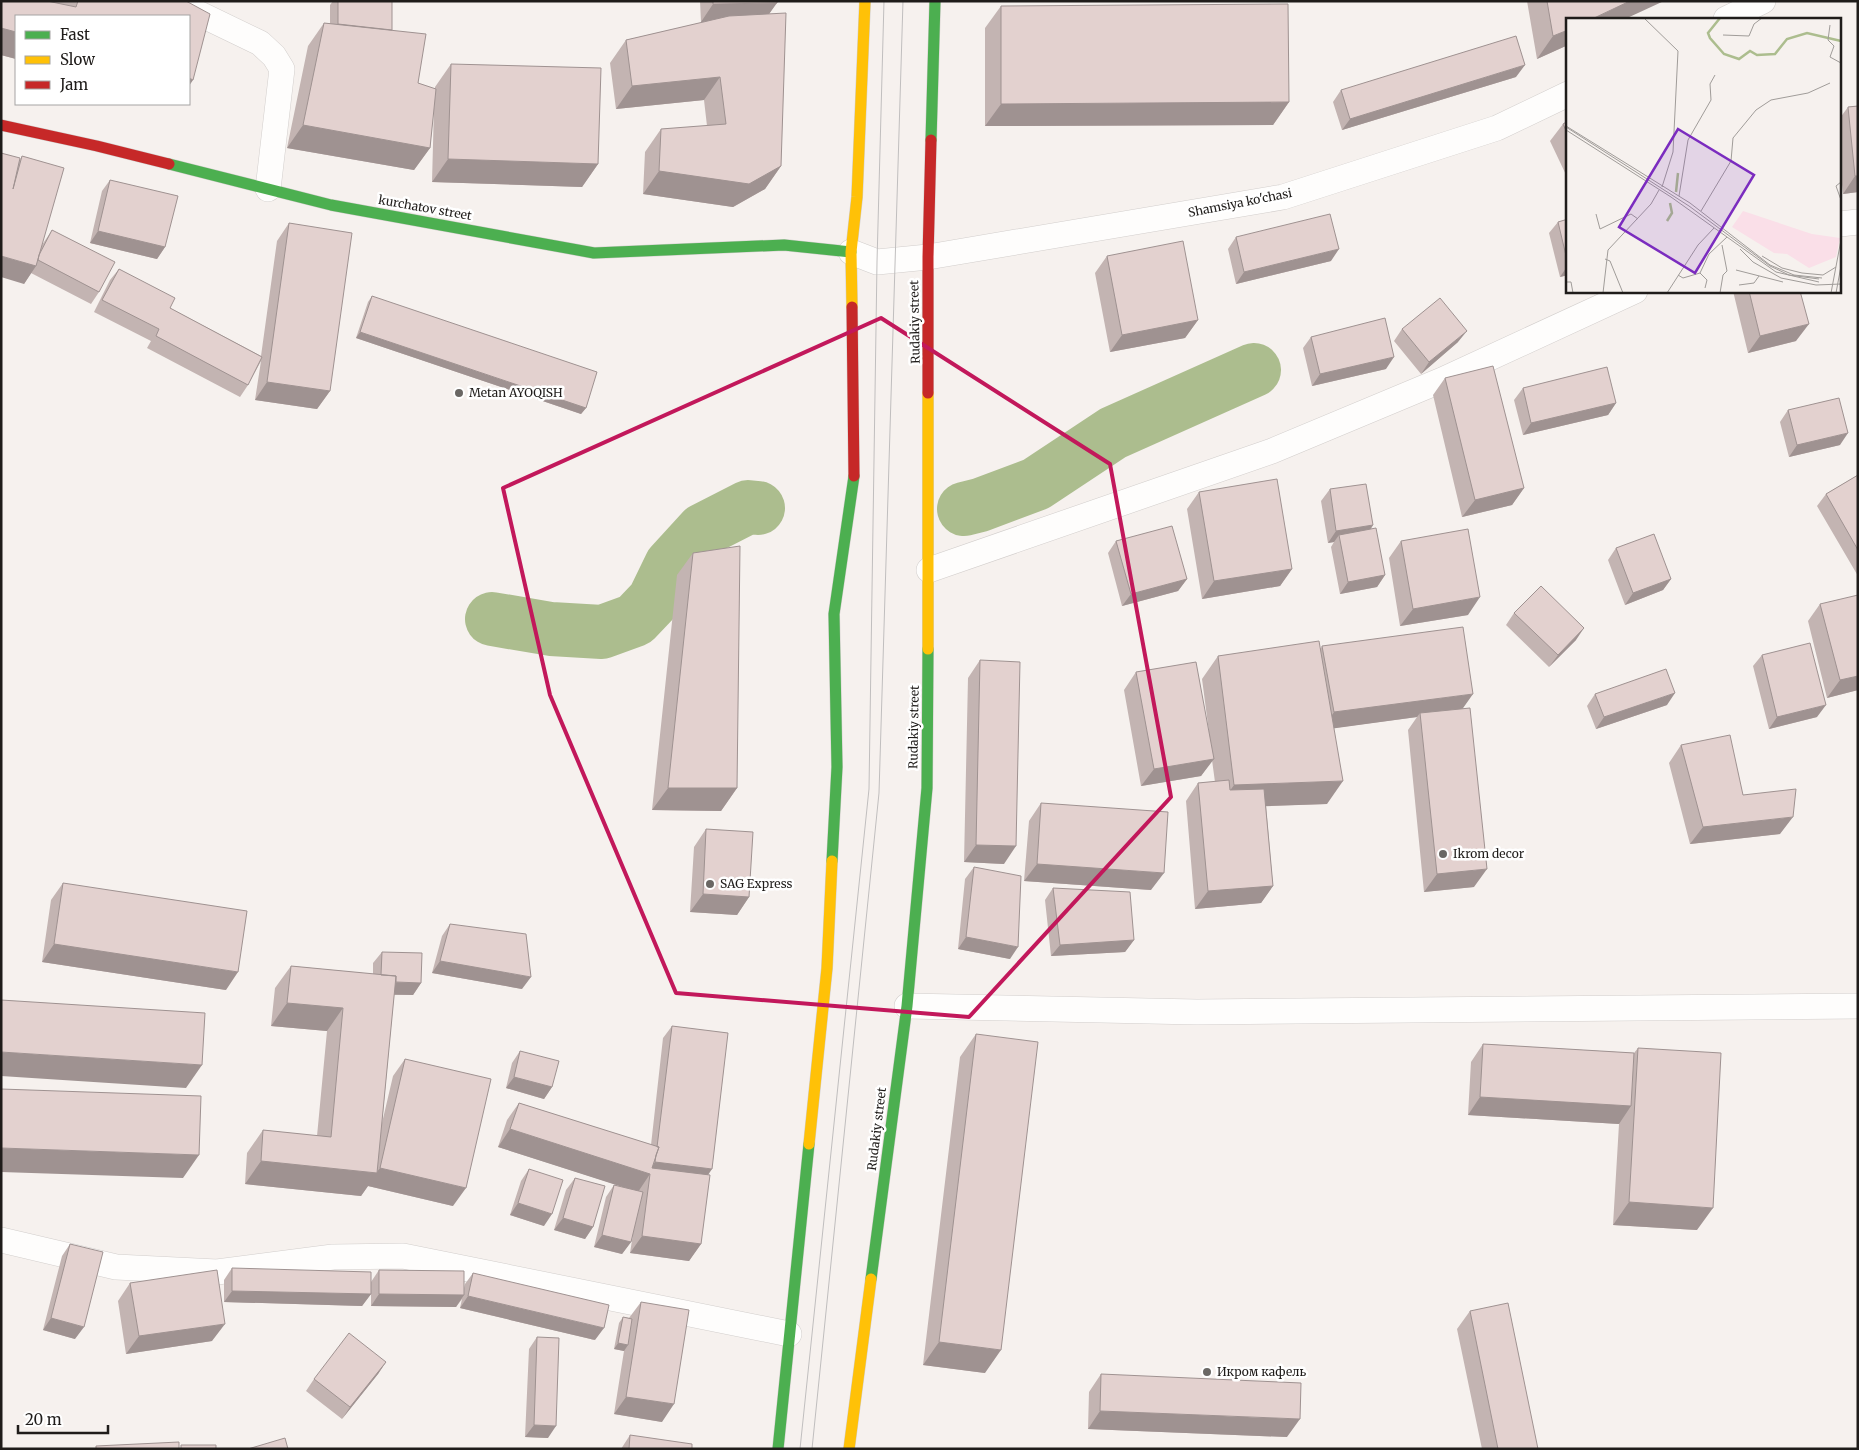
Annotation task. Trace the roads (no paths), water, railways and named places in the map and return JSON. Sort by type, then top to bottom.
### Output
[{"type":"main road","points":[[778,1449],[827,968],[837,767],[834,614],[854,475],[851,252],[857,196],[865,1]]},
{"type":"main road","name":"Rudakiy street","points":[[849,1449],[907,1006],[928,788],[930,570],[928,257],[935,1]]},
{"type":"main road","name":"kurchatov street","points":[[1,125],[97,146],[331,205],[594,253],[784,245],[851,252]]},
{"type":"street","points":[[173,1],[260,43],[274,56],[282,69],[268,189]]},
{"type":"street","points":[[1728,18],[1763,1]]},
{"type":"street","name":"Shamsiya ko'chasi","points":[[851,252],[877,262],[928,257],[1283,197],[1497,128],[1566,95]]},
{"type":"street","points":[[1842,224],[1858,222]]},
{"type":"street","points":[[930,570],[1272,451],[1442,380],[1633,292]]},
{"type":"street","points":[[907,1006],[1197,1012],[1858,1006]]},
{"type":"street","points":[[1,1240],[116,1267],[217,1272],[333,1257],[403,1256],[789,1334]]},
{"type":"waterway","points":[[964,509],[1036,484],[1113,433],[1254,370]]},
{"type":"waterway","points":[[492,619],[551,629],[602,632],[635,620],[654,600],[671,565],[703,530],[748,507],[758,508]]},
{"type":"tram line","points":[[800,1449],[869,789],[877,262],[884,1]]},
{"type":"tram line","points":[[812,1449],[879,793],[903,1]]},
{"type":"place","name":"Metan AYOQISH","points":[[459,393]]},
{"type":"place","name":"Ikrom decor","points":[[1443,854]]},
{"type":"place","name":"SAG Express","points":[[710,884]]},
{"type":"place","name":"Икром кафель","points":[[1207,1372]]}]
